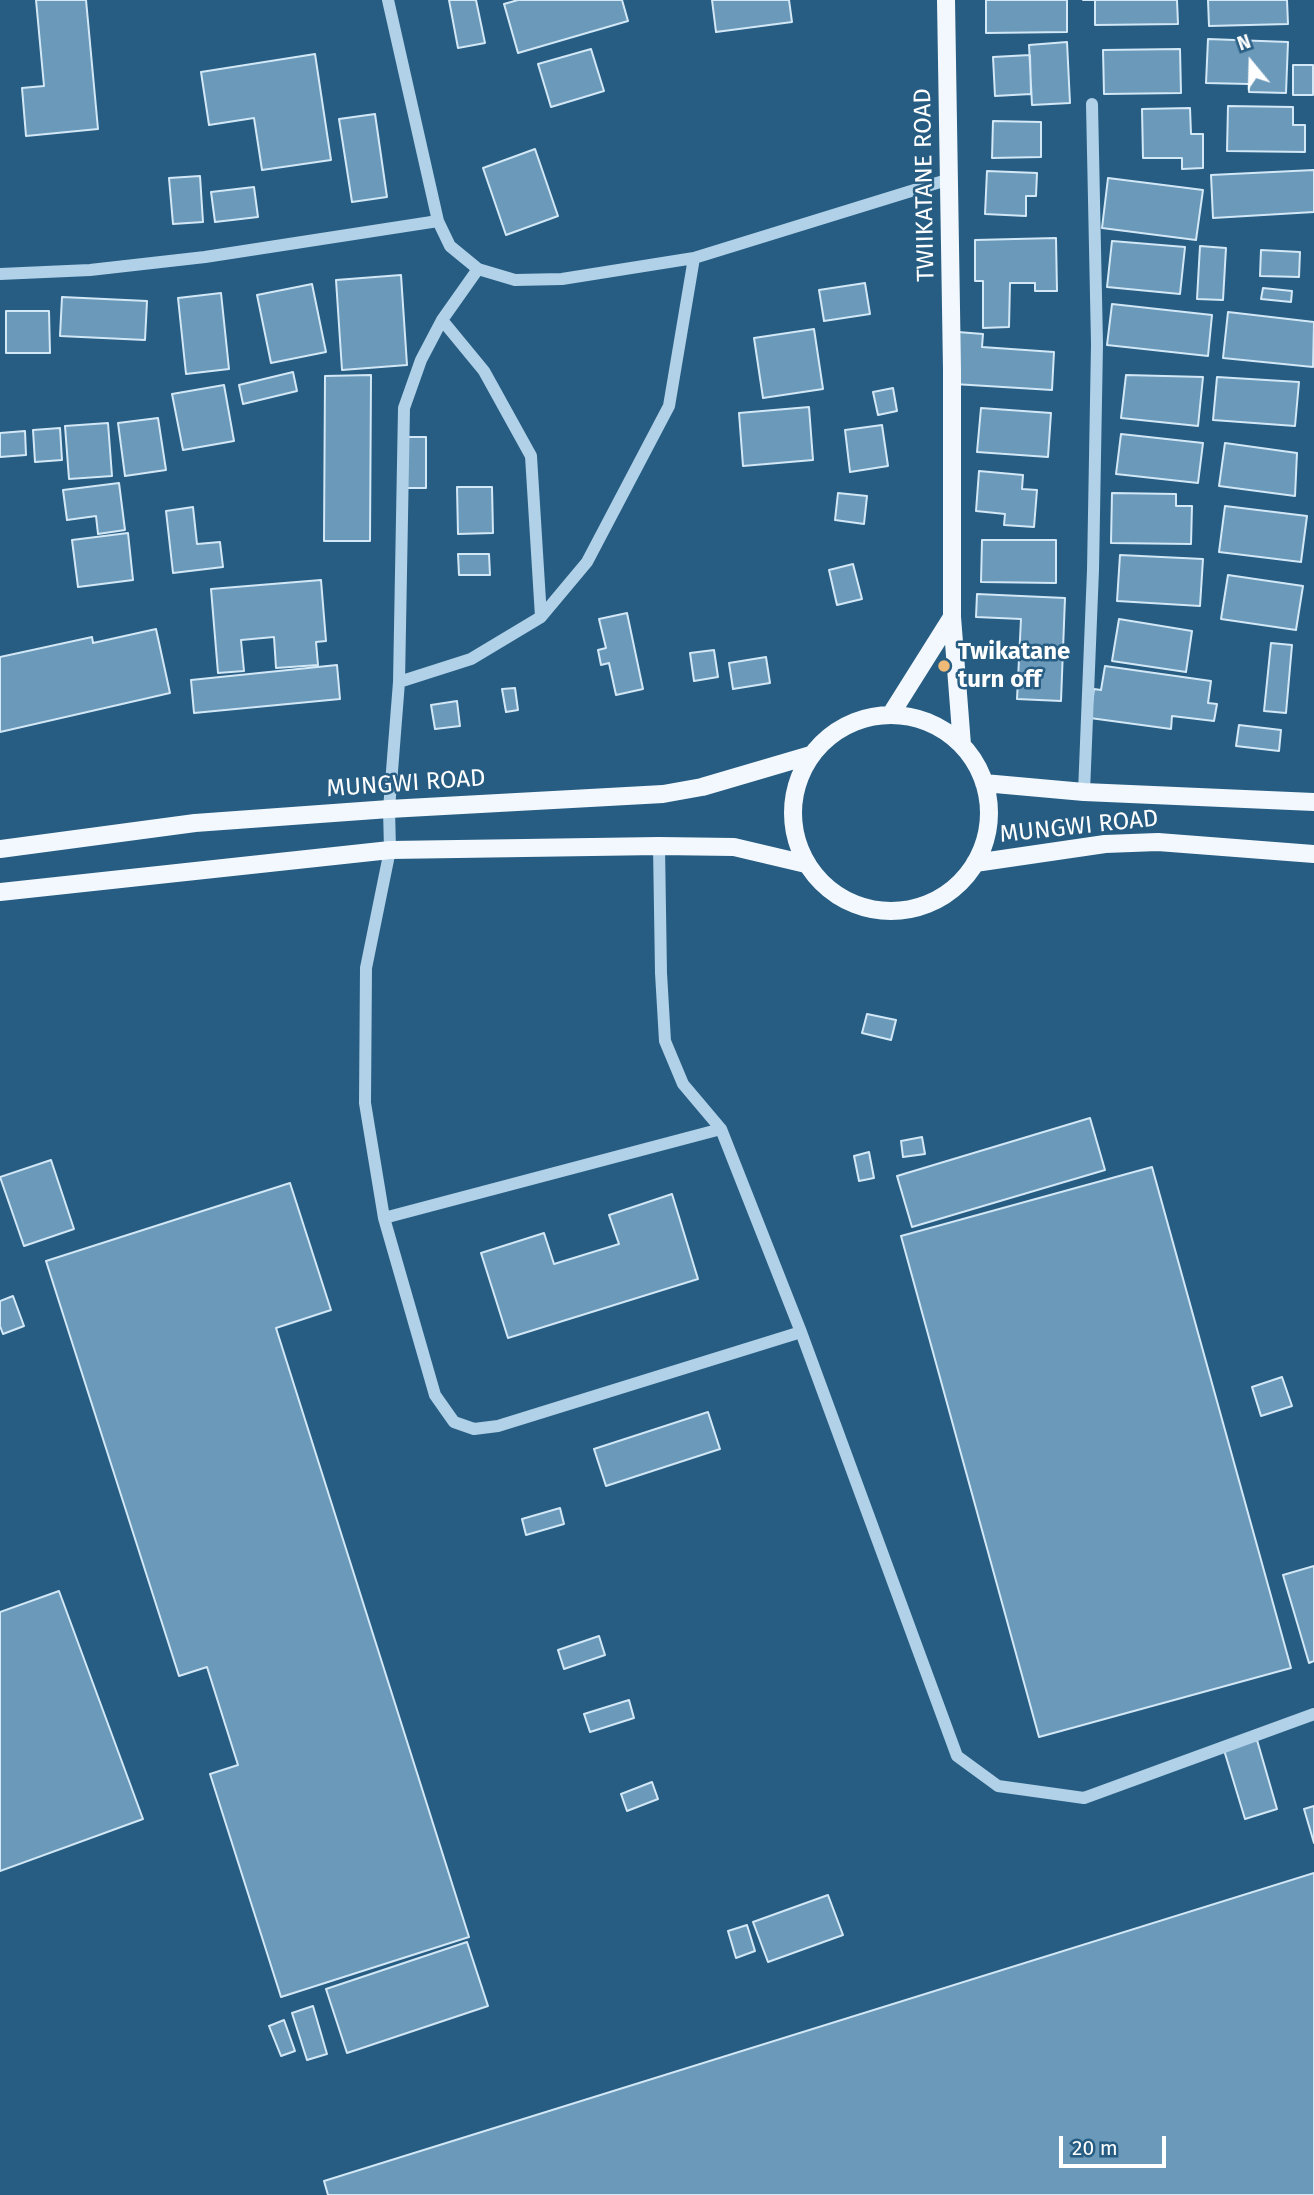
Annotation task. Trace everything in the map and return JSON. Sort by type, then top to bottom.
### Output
[{"type":"main road","name":"TWIIKATANE ROAD","points":[[946,0],[952,369],[951,617],[961,745]]},
{"type":"main road","points":[[891,715],[951,617]]},
{"type":"main road","points":[[891,715],[917,718],[941,729],[961,745],[975,762],[984,783],[989,810],[986,837],[975,863],[954,888],[924,905],[891,911],[858,906],[829,890],[806,864],[795,837],[792,809],[798,780],[811,754],[834,733],[861,719],[891,715]]},
{"type":"main road","name":"MUNGWI ROAD","points":[[0,849],[195,823],[663,794],[702,787],[811,754]]},
{"type":"main road","name":"MUNGWI ROAD","points":[[984,783],[1084,792],[1314,802]]},
{"type":"main road","name":"MUNGWI ROAD","points":[[975,863],[1105,844],[1158,842],[1314,855]]},
{"type":"main road","points":[[0,892],[390,850],[734,847],[806,864]]},
{"type":"street","points":[[388,0],[438,222],[450,246],[478,269],[515,280],[562,279],[694,258],[950,179]]},
{"type":"street","points":[[1084,792],[1093,570],[1097,344],[1093,104]]},
{"type":"street","points":[[0,274],[90,270],[192,259],[438,222]]},
{"type":"street","points":[[399,682],[471,659],[541,617],[587,562],[669,405],[694,258]]},
{"type":"street","points":[[478,269],[442,320],[421,360],[404,408],[399,682],[390,809],[390,850],[366,968],[365,1102],[384,1218],[435,1395],[454,1422],[474,1429],[498,1426],[801,1332]]},
{"type":"street","points":[[442,320],[484,371],[531,456],[541,617]]},
{"type":"street","points":[[659,846],[665,1041],[683,1084],[721,1129],[801,1332],[957,1756],[998,1786],[1084,1798],[1314,1714]]},
{"type":"street","points":[[384,1218],[721,1129]]},
{"type":"building","points":[[36,0],[86,0],[98,129],[26,136],[22,88],[44,86]]},
{"type":"building","points":[[449,0],[476,0],[485,43],[458,48]]},
{"type":"building","points":[[518,0],[622,0],[628,21],[518,53],[504,4]]},
{"type":"building","points":[[712,0],[789,0],[792,22],[716,32]]},
{"type":"building","points":[[986,0],[1067,0],[1067,32],[986,33]]},
{"type":"building","points":[[1095,0],[1177,0],[1178,24],[1095,25]]},
{"type":"building","points":[[1208,0],[1287,0],[1288,24],[1209,26]]},
{"type":"building","points":[[1208,39],[1288,42],[1286,93],[1249,92],[1249,84],[1206,83]]},
{"type":"building","points":[[1067,42],[1070,103],[1032,105],[1029,45]]},
{"type":"building","points":[[591,49],[604,91],[551,107],[538,64]]},
{"type":"building","points":[[1180,49],[1181,93],[1104,94],[1103,50]]},
{"type":"building","points":[[315,54],[331,160],[262,170],[254,118],[209,125],[201,72]]},
{"type":"building","points":[[1030,55],[1031,94],[995,96],[993,57]]},
{"type":"building","points":[[1293,65],[1313,65],[1313,95],[1293,95]]},
{"type":"building","points":[[1228,106],[1293,107],[1293,125],[1305,125],[1305,152],[1227,151]]},
{"type":"building","points":[[1190,108],[1191,134],[1203,134],[1203,168],[1182,169],[1182,158],[1143,158],[1142,109]]},
{"type":"building","points":[[375,114],[387,197],[352,202],[339,119]]},
{"type":"building","points":[[993,121],[1041,122],[1041,157],[992,158]]},
{"type":"building","points":[[535,149],[558,216],[506,235],[483,168]]},
{"type":"building","points":[[1314,170],[1314,212],[1213,218],[1211,175]]},
{"type":"building","points":[[987,171],[1037,173],[1036,196],[1026,196],[1026,216],[985,214]]},
{"type":"building","points":[[200,176],[203,222],[173,224],[169,178]]},
{"type":"building","points":[[1108,178],[1203,190],[1196,240],[1102,228]]},
{"type":"building","points":[[254,187],[258,217],[215,222],[211,192]]},
{"type":"building","points":[[1056,238],[1057,291],[1035,291],[1035,283],[1010,283],[1009,327],[983,328],[983,281],[975,281],[975,240]]},
{"type":"building","points":[[1112,241],[1185,247],[1180,294],[1107,287]]},
{"type":"building","points":[[1200,246],[1226,248],[1223,300],[1197,299]]},
{"type":"building","points":[[1261,250],[1300,252],[1299,277],[1260,276]]},
{"type":"building","points":[[401,275],[407,365],[342,370],[336,280]]},
{"type":"building","points":[[865,283],[870,314],[824,321],[819,290]]},
{"type":"building","points":[[312,284],[326,352],[271,363],[257,295]]},
{"type":"building","points":[[1263,288],[1292,291],[1291,302],[1261,299]]},
{"type":"building","points":[[221,293],[229,369],[186,374],[178,298]]},
{"type":"building","points":[[62,297],[147,301],[145,340],[60,336]]},
{"type":"building","points":[[1112,304],[1212,315],[1208,356],[1107,345]]},
{"type":"building","points":[[6,311],[49,311],[50,353],[6,353]]},
{"type":"building","points":[[1228,312],[1314,322],[1313,367],[1223,358]]},
{"type":"building","points":[[814,329],[823,389],[763,398],[754,338]]},
{"type":"building","points":[[958,332],[983,334],[982,347],[1054,352],[1052,390],[954,384]]},
{"type":"building","points":[[293,372],[297,391],[243,404],[239,385]]},
{"type":"building","points":[[371,375],[370,541],[324,541],[325,376]]},
{"type":"building","points":[[1126,375],[1203,377],[1198,426],[1121,418]]},
{"type":"building","points":[[1217,377],[1299,382],[1295,426],[1213,420]]},
{"type":"building","points":[[224,385],[234,441],[183,450],[172,394]]},
{"type":"building","points":[[893,388],[897,411],[878,415],[873,392]]},
{"type":"building","points":[[809,407],[813,460],[743,466],[739,413]]},
{"type":"building","points":[[981,408],[1051,413],[1048,457],[977,452]]},
{"type":"building","points":[[158,418],[166,470],[125,476],[118,423]]},
{"type":"building","points":[[108,423],[112,476],[69,479],[65,426]]},
{"type":"building","points":[[882,425],[888,466],[850,472],[845,430]]},
{"type":"building","points":[[60,428],[62,460],[35,462],[33,430]]},
{"type":"building","points":[[25,431],[26,455],[0,457],[0,433]]},
{"type":"building","points":[[1121,434],[1203,443],[1198,483],[1116,474]]},
{"type":"building","points":[[401,437],[426,437],[426,488],[401,488]]},
{"type":"building","points":[[1225,443],[1297,453],[1295,496],[1219,486]]},
{"type":"building","points":[[979,471],[1023,475],[1022,489],[1037,490],[1034,527],[1004,525],[1005,514],[976,511]]},
{"type":"building","points":[[119,483],[125,530],[98,534],[96,516],[67,520],[63,490]]},
{"type":"building","points":[[457,487],[492,487],[493,533],[458,534]]},
{"type":"building","points":[[838,493],[867,496],[864,524],[835,520]]},
{"type":"building","points":[[1112,493],[1176,494],[1176,506],[1192,506],[1191,544],[1111,543]]},
{"type":"building","points":[[1225,506],[1307,516],[1301,562],[1219,552]]},
{"type":"building","points":[[193,507],[197,544],[220,542],[223,567],[173,573],[166,511]]},
{"type":"building","points":[[128,533],[133,580],[78,587],[72,540]]},
{"type":"building","points":[[982,540],[1056,540],[1056,583],[981,582]]},
{"type":"building","points":[[458,554],[489,554],[490,575],[459,575]]},
{"type":"building","points":[[1120,555],[1203,559],[1200,606],[1117,601]]},
{"type":"building","points":[[853,564],[862,599],[837,605],[829,570]]},
{"type":"building","points":[[1228,575],[1303,586],[1296,630],[1221,619]]},
{"type":"building","points":[[321,580],[326,641],[316,642],[318,665],[276,668],[274,637],[241,640],[244,671],[218,673],[211,589]]},
{"type":"building","points":[[977,594],[1065,598],[1061,701],[1017,699],[1021,619],[976,617]]},
{"type":"building","points":[[627,613],[643,689],[616,695],[609,663],[601,665],[598,650],[606,648],[599,619]]},
{"type":"building","points":[[1119,619],[1192,631],[1186,672],[1112,661]]},
{"type":"building","points":[[156,629],[170,693],[0,732],[0,657],[92,637],[93,643]]},
{"type":"building","points":[[1271,643],[1292,645],[1286,713],[1264,711]]},
{"type":"building","points":[[714,650],[718,677],[694,681],[690,653]]},
{"type":"building","points":[[766,657],[770,683],[733,689],[729,663]]},
{"type":"building","points":[[337,665],[340,699],[194,713],[191,680]]},
{"type":"building","points":[[1105,666],[1211,681],[1208,703],[1217,704],[1214,721],[1172,716],[1171,729],[1090,718],[1094,689],[1101,690]]},
{"type":"building","points":[[515,688],[518,710],[506,712],[502,689]]},
{"type":"building","points":[[457,701],[460,726],[435,729],[431,705]]},
{"type":"building","points":[[1239,725],[1281,730],[1279,751],[1236,746]]},
{"type":"building","points":[[867,1014],[896,1020],[891,1040],[862,1033]]},
{"type":"building","points":[[1090,1118],[1105,1170],[912,1227],[897,1176]]},
{"type":"building","points":[[922,1137],[925,1154],[903,1157],[901,1141]]},
{"type":"building","points":[[869,1152],[874,1178],[859,1181],[854,1156]]},
{"type":"building","points":[[51,1160],[74,1229],[24,1246],[0,1177]]},
{"type":"building","points":[[1152,1167],[1291,1668],[1039,1737],[901,1236]]},
{"type":"building","points":[[290,1183],[331,1310],[276,1328],[469,1937],[281,1997],[210,1774],[238,1765],[207,1667],[179,1676],[46,1261]]},
{"type":"building","points":[[672,1194],[698,1279],[508,1338],[481,1253],[544,1233],[554,1264],[619,1244],[609,1215]]},
{"type":"building","points":[[13,1296],[24,1326],[3,1334],[0,1326],[0,1301]]},
{"type":"building","points":[[1282,1377],[1292,1406],[1261,1416],[1252,1387]]},
{"type":"building","points":[[708,1412],[720,1449],[606,1486],[594,1449]]},
{"type":"building","points":[[560,1508],[564,1524],[526,1535],[522,1519]]},
{"type":"building","points":[[1314,1566],[1314,1661],[1309,1663],[1283,1575]]},
{"type":"building","points":[[59,1591],[143,1819],[0,1871],[0,1612]]},
{"type":"building","points":[[599,1636],[605,1655],[564,1669],[558,1650]]},
{"type":"building","points":[[629,1700],[634,1718],[590,1732],[584,1714]]},
{"type":"building","points":[[1257,1740],[1277,1809],[1245,1819],[1224,1750]]},
{"type":"building","points":[[652,1782],[658,1799],[627,1811],[621,1794]]},
{"type":"building","points":[[1314,1806],[1314,1843],[1304,1809]]},
{"type":"building","points":[[1314,1873],[1314,2195],[328,2195],[324,2181]]},
{"type":"building","points":[[828,1895],[843,1935],[768,1962],[753,1922]]},
{"type":"building","points":[[747,1925],[755,1951],[736,1958],[728,1931]]},
{"type":"building","points":[[467,1942],[488,2006],[347,2053],[326,1989]]},
{"type":"building","points":[[313,2006],[327,2054],[307,2060],[292,2013]]},
{"type":"building","points":[[284,2020],[295,2051],[281,2056],[269,2026]]},
{"type":"place","name":"Twikatane turn off","points":[[944,666]]}]
